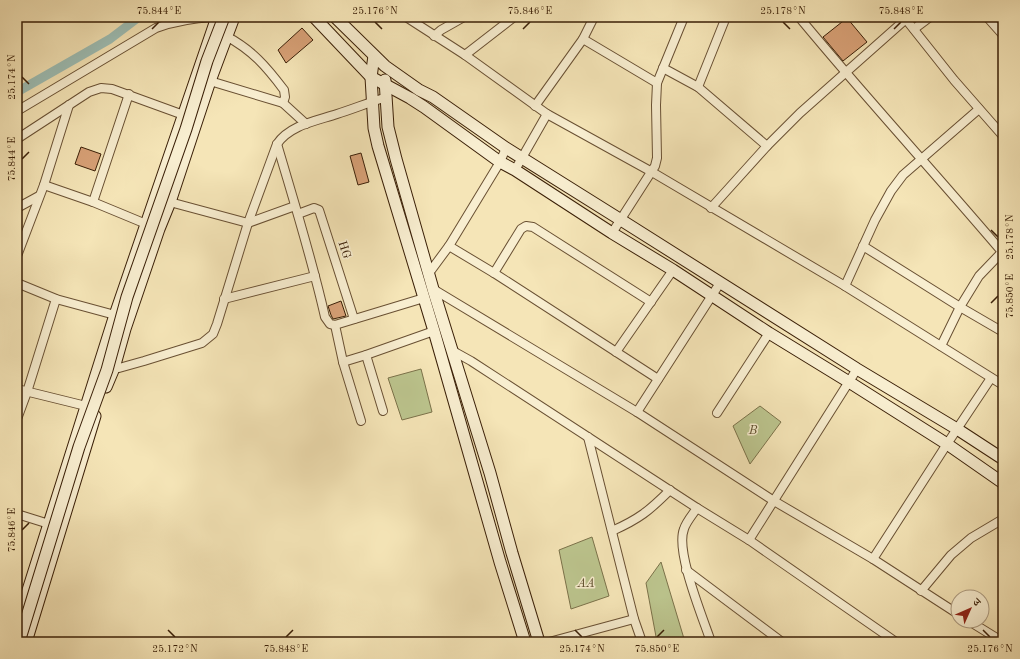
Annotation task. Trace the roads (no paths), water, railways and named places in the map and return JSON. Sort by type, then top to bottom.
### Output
[{"type":"street","points":[[17,625],[50,524],[85,406],[217,17]]},
{"type":"street","points":[[17,111],[156,28],[172,22],[188,19],[230,17]]},
{"type":"street","points":[[26,642],[97,409],[114,368],[125,329],[226,36],[230,17]]},
{"type":"street","points":[[19,642],[79,447],[107,370],[128,297],[186,129],[207,62],[230,17]]},
{"type":"street","points":[[314,17],[371,76],[424,107],[500,162],[515,170],[769,333],[947,444],[1003,483]]},
{"type":"street","points":[[406,17],[465,55],[547,114],[652,172],[845,286],[1003,385]]},
{"type":"street","points":[[434,36],[440,30],[464,17]]},
{"type":"street","points":[[465,55],[514,17]]},
{"type":"street","points":[[535,106],[583,39],[594,17]]},
{"type":"street","points":[[612,233],[652,172],[657,158],[656,105],[658,83],[684,17]]},
{"type":"street","points":[[698,87],[726,17]]},
{"type":"street","points":[[799,17],[845,73],[922,158],[1003,253],[979,276],[960,307],[941,346]]},
{"type":"street","points":[[914,29],[930,17]]},
{"type":"street","points":[[987,17],[1003,35]]},
{"type":"street","points":[[711,208],[767,146],[800,113],[905,18],[979,109],[1003,136]]},
{"type":"street","points":[[340,19],[385,66],[419,90],[433,97],[506,148],[857,369],[957,429],[1003,460]]},
{"type":"street","points":[[226,36],[240,43],[253,53],[284,90],[285,97],[283,103]]},
{"type":"street","points":[[583,39],[658,83]]},
{"type":"street","points":[[374,56],[371,76],[374,128],[378,146],[384,163],[391,194],[434,331],[500,562],[525,642]]},
{"type":"street","points":[[385,66],[388,126],[429,273],[540,642]]},
{"type":"street","points":[[663,68],[698,87],[767,146]]},
{"type":"street","points":[[210,81],[283,103],[306,124]]},
{"type":"street","points":[[17,139],[89,92],[101,88],[112,89],[129,94],[198,120]]},
{"type":"street","points":[[93,202],[129,94]]},
{"type":"street","points":[[114,368],[144,361],[202,343],[213,334],[248,223],[277,144],[281,138],[288,132],[306,124],[387,98]]},
{"type":"street","points":[[17,256],[44,185],[69,105]]},
{"type":"street","points":[[845,286],[863,246],[891,191],[902,175],[979,109]]},
{"type":"street","points":[[515,170],[547,114]]},
{"type":"street","points":[[277,144],[316,276],[325,317],[330,324],[335,325],[424,298]]},
{"type":"street","points":[[429,273],[449,246],[500,162],[506,148]]},
{"type":"street","points":[[44,185],[93,202],[159,229]]},
{"type":"street","points":[[17,208],[39,196]]},
{"type":"street","points":[[156,196],[170,202],[248,223],[295,206]]},
{"type":"street","name":"HG","points":[[298,214],[314,208],[319,210],[354,319]]},
{"type":"street","points":[[494,273],[521,229],[526,226],[533,227],[651,302]]},
{"type":"street","points":[[449,246],[494,273],[658,379]]},
{"type":"street","points":[[863,246],[960,307],[1003,332]]},
{"type":"street","points":[[616,352],[673,270]]},
{"type":"street","points":[[224,299],[316,276]]},
{"type":"street","points":[[637,412],[720,282]]},
{"type":"street","points":[[17,283],[56,299],[115,315]]},
{"type":"street","points":[[434,289],[637,412],[774,500],[873,559],[950,609]]},
{"type":"street","points":[[17,419],[56,299]]},
{"type":"street","points":[[335,325],[344,362],[362,421]]},
{"type":"street","points":[[344,362],[434,331]]},
{"type":"street","points":[[717,413],[769,333]]},
{"type":"street","points":[[452,351],[471,361],[697,508],[749,540],[896,642]]},
{"type":"street","points":[[366,355],[382,411]]},
{"type":"street","points":[[749,540],[857,369]]},
{"type":"street","points":[[873,559],[991,378]]},
{"type":"street","points":[[17,389],[97,409]]},
{"type":"street","points":[[588,437],[634,619],[642,642]]},
{"type":"street","points":[[612,531],[643,515],[670,490]]},
{"type":"street","points":[[697,508],[684,528],[682,540],[686,570],[711,642]]},
{"type":"street","points":[[17,514],[50,524]]},
{"type":"street","points":[[920,591],[951,555],[971,538],[1003,519]]},
{"type":"street","points":[[686,570],[782,642]]},
{"type":"street","points":[[549,642],[634,619]]},
{"type":"street","points":[[980,629],[993,640],[1003,642]]},
{"type":"waterway","points":[[17,92],[110,39],[139,17]]},
{"type":"park label","name":"B","points":[[753,431]]},
{"type":"park label","name":"AA","points":[[586,584]]}]
